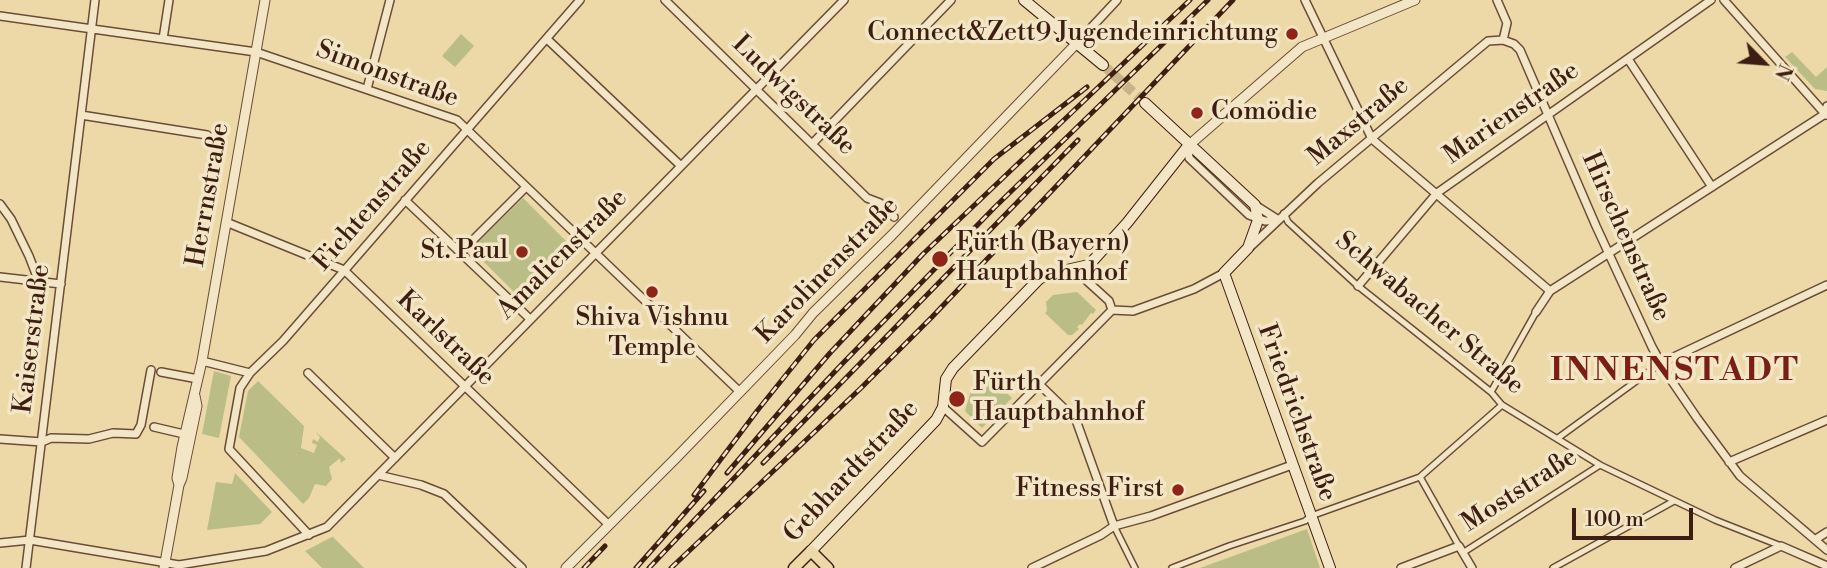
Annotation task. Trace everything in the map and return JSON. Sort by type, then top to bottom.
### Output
[{"type":"main road","points":[[1024,0],[1103,65]]},
{"type":"main road","points":[[1145,103],[1188,146],[1210,162],[1255,205],[1258,220]]},
{"type":"main road","points":[[943,407],[947,379],[953,368],[1039,279],[1089,265],[1127,223],[1188,146]]},
{"type":"main road","name":"Maxstraße","points":[[1224,273],[1248,248],[1258,220]]},
{"type":"main road","name":"Friedrichstraße","points":[[1224,273],[1329,568]]},
{"type":"main road","name":"Gebhardtstraße","points":[[794,568],[936,420],[943,407]]},
{"type":"main road","points":[[811,551],[828,568]]},
{"type":"street","name":"Kaiserstraße","points":[[26,568],[95,0]]},
{"type":"street","points":[[163,39],[169,0]]},
{"type":"street","name":"Herrnstraße","points":[[164,565],[184,434],[202,361],[265,0]]},
{"type":"street","points":[[367,89],[390,0]]},
{"type":"street","name":"Fichtenstraße","points":[[250,373],[282,341],[580,0]]},
{"type":"street","name":"Ludwigstraße","points":[[665,0],[867,198],[880,203],[894,217]]},
{"type":"street","name":"Amalienstraße","points":[[0,543],[30,540],[164,565],[179,565],[267,551],[327,527],[844,0]]},
{"type":"street","points":[[812,144],[951,0]]},
{"type":"street","name":"Karolinenstraße","points":[[566,568],[740,392],[813,313],[874,254],[1117,0]]},
{"type":"street","points":[[1305,0],[1372,139],[1550,291]]},
{"type":"street","points":[[1277,220],[1258,220],[1242,209],[1189,158],[1188,146],[1302,47],[1415,0]]},
{"type":"street","points":[[1497,0],[1507,23],[1503,40]]},
{"type":"street","name":"Marienstraße","points":[[1358,286],[1437,192],[1711,0]]},
{"type":"street","points":[[1491,392],[1550,291],[1826,112],[1724,0]]},
{"type":"street","name":"Simonstraße","points":[[0,16],[256,52],[457,120],[740,392]]},
{"type":"street","points":[[547,39],[681,166]]},
{"type":"street","name":"Hirschenstraße","points":[[1503,40],[1520,50],[1609,253],[1661,363],[1740,476],[1827,550]]},
{"type":"street","name":"Maxstraße","points":[[1248,248],[1284,213],[1488,41],[1503,40]]},
{"type":"street","points":[[1628,59],[1712,187]]},
{"type":"street","points":[[81,115],[207,135]]},
{"type":"street","points":[[460,253],[526,187]]},
{"type":"street","points":[[405,200],[530,319]]},
{"type":"street","points":[[0,204],[29,256],[39,282]]},
{"type":"street","points":[[1255,205],[1277,220]]},
{"type":"street","name":"Schwabacher Straße","points":[[1284,213],[1288,222],[1358,286],[1491,392],[1502,405],[1600,465],[1674,501],[1782,546]]},
{"type":"street","name":"Karlstraße","points":[[226,222],[344,270],[609,525]]},
{"type":"street","points":[[943,407],[982,442],[1112,310],[1109,301],[1087,281],[1089,265]]},
{"type":"street","name":"Maxstraße","points":[[1112,310],[1133,311],[1194,289],[1224,273]]},
{"type":"street","points":[[0,277],[61,285]]},
{"type":"street","points":[[1558,438],[1661,363],[1827,285]]},
{"type":"street","points":[[202,361],[250,373],[240,388],[229,449],[309,534]]},
{"type":"street","points":[[0,439],[41,442],[51,438],[89,439],[113,433],[135,434],[141,425],[151,370]]},
{"type":"street","points":[[161,372],[198,379]]},
{"type":"street","points":[[308,373],[395,457]]},
{"type":"street","points":[[1039,384],[1076,420],[1114,526],[1135,568]]},
{"type":"street","name":"Herrnstraße","points":[[178,485],[182,478],[197,406],[195,396]]},
{"type":"street","points":[[1172,568],[1420,477],[1502,405]]},
{"type":"street","points":[[1729,462],[1827,420]]},
{"type":"street","points":[[154,427],[184,434]]},
{"type":"street","points":[[1032,568],[1114,526],[1151,516],[1293,465]]},
{"type":"street","name":"Moststraße","points":[[1401,568],[1462,549],[1600,465]]},
{"type":"street","points":[[378,475],[421,485],[444,494],[522,568]]},
{"type":"street","points":[[1420,477],[1472,568]]},
{"type":"street","points":[[1553,568],[1674,501]]},
{"type":"street","points":[[1816,539],[1827,532]]},
{"type":"street","points":[[1735,568],[1782,546],[1827,566]]},
{"type":"green space","points":[[461,34],[474,46],[455,67],[442,56]]},
{"type":"green space","points":[[1792,52],[1816,77],[1827,67],[1827,91],[1815,89],[1785,57]]},
{"type":"green space","points":[[523,198],[578,253],[526,304],[471,249]]},
{"type":"green space","points":[[1077,292],[1096,310],[1077,327],[1079,329],[1068,335],[1045,313],[1046,302],[1053,295]]},
{"type":"green space","points":[[214,371],[231,376],[219,438],[202,434]]},
{"type":"green space","points":[[986,373],[1012,398],[982,428],[965,411],[974,381],[984,378]]},
{"type":"green space","points":[[258,381],[304,426],[301,448],[314,453],[317,445],[312,443],[313,439],[318,442],[320,437],[315,431],[346,459],[341,463],[340,458],[329,467],[332,479],[326,486],[315,484],[303,504],[239,437],[248,391]]},
{"type":"green space","points":[[235,473],[272,512],[260,524],[207,530],[216,482],[232,484]]},
{"type":"green space","points":[[1307,529],[1320,568],[1200,568]]},
{"type":"green space","points":[[333,537],[364,568],[322,568],[305,551]]},
{"type":"tunnel","points":[[1103,65],[1145,103]]},
{"type":"railway","points":[[727,473],[830,353],[923,254],[1190,0]]},
{"type":"railway","points":[[649,568],[995,207],[1208,0]]},
{"type":"railway","points":[[671,568],[932,317],[1233,0]]},
{"type":"railway","points":[[694,495],[814,340],[994,159],[1087,87]]},
{"type":"railway","points":[[763,463],[1078,140]]},
{"type":"railway","points":[[636,568],[704,491]]},
{"type":"railway","points":[[584,568],[605,546]]},
{"type":"place","name":"Connect&Zett9 Jugendeinrichtung","points":[[1292,34]]},
{"type":"place","name":"Comödie","points":[[1197,113]]},
{"type":"place","name":"St. Paul","points":[[522,252]]},
{"type":"place","name":"Fürth (Bayern) Hauptbahnhof","points":[[940,259]]},
{"type":"place","name":"Shiva Vishnu Temple","points":[[652,292]]},
{"type":"place","name":"Fürth Hauptbahnhof","points":[[957,399]]},
{"type":"place","name":"Fitness First","points":[[1178,490]]},
{"type":"district","name":"INNENSTADT","points":[[1675,372]]}]
